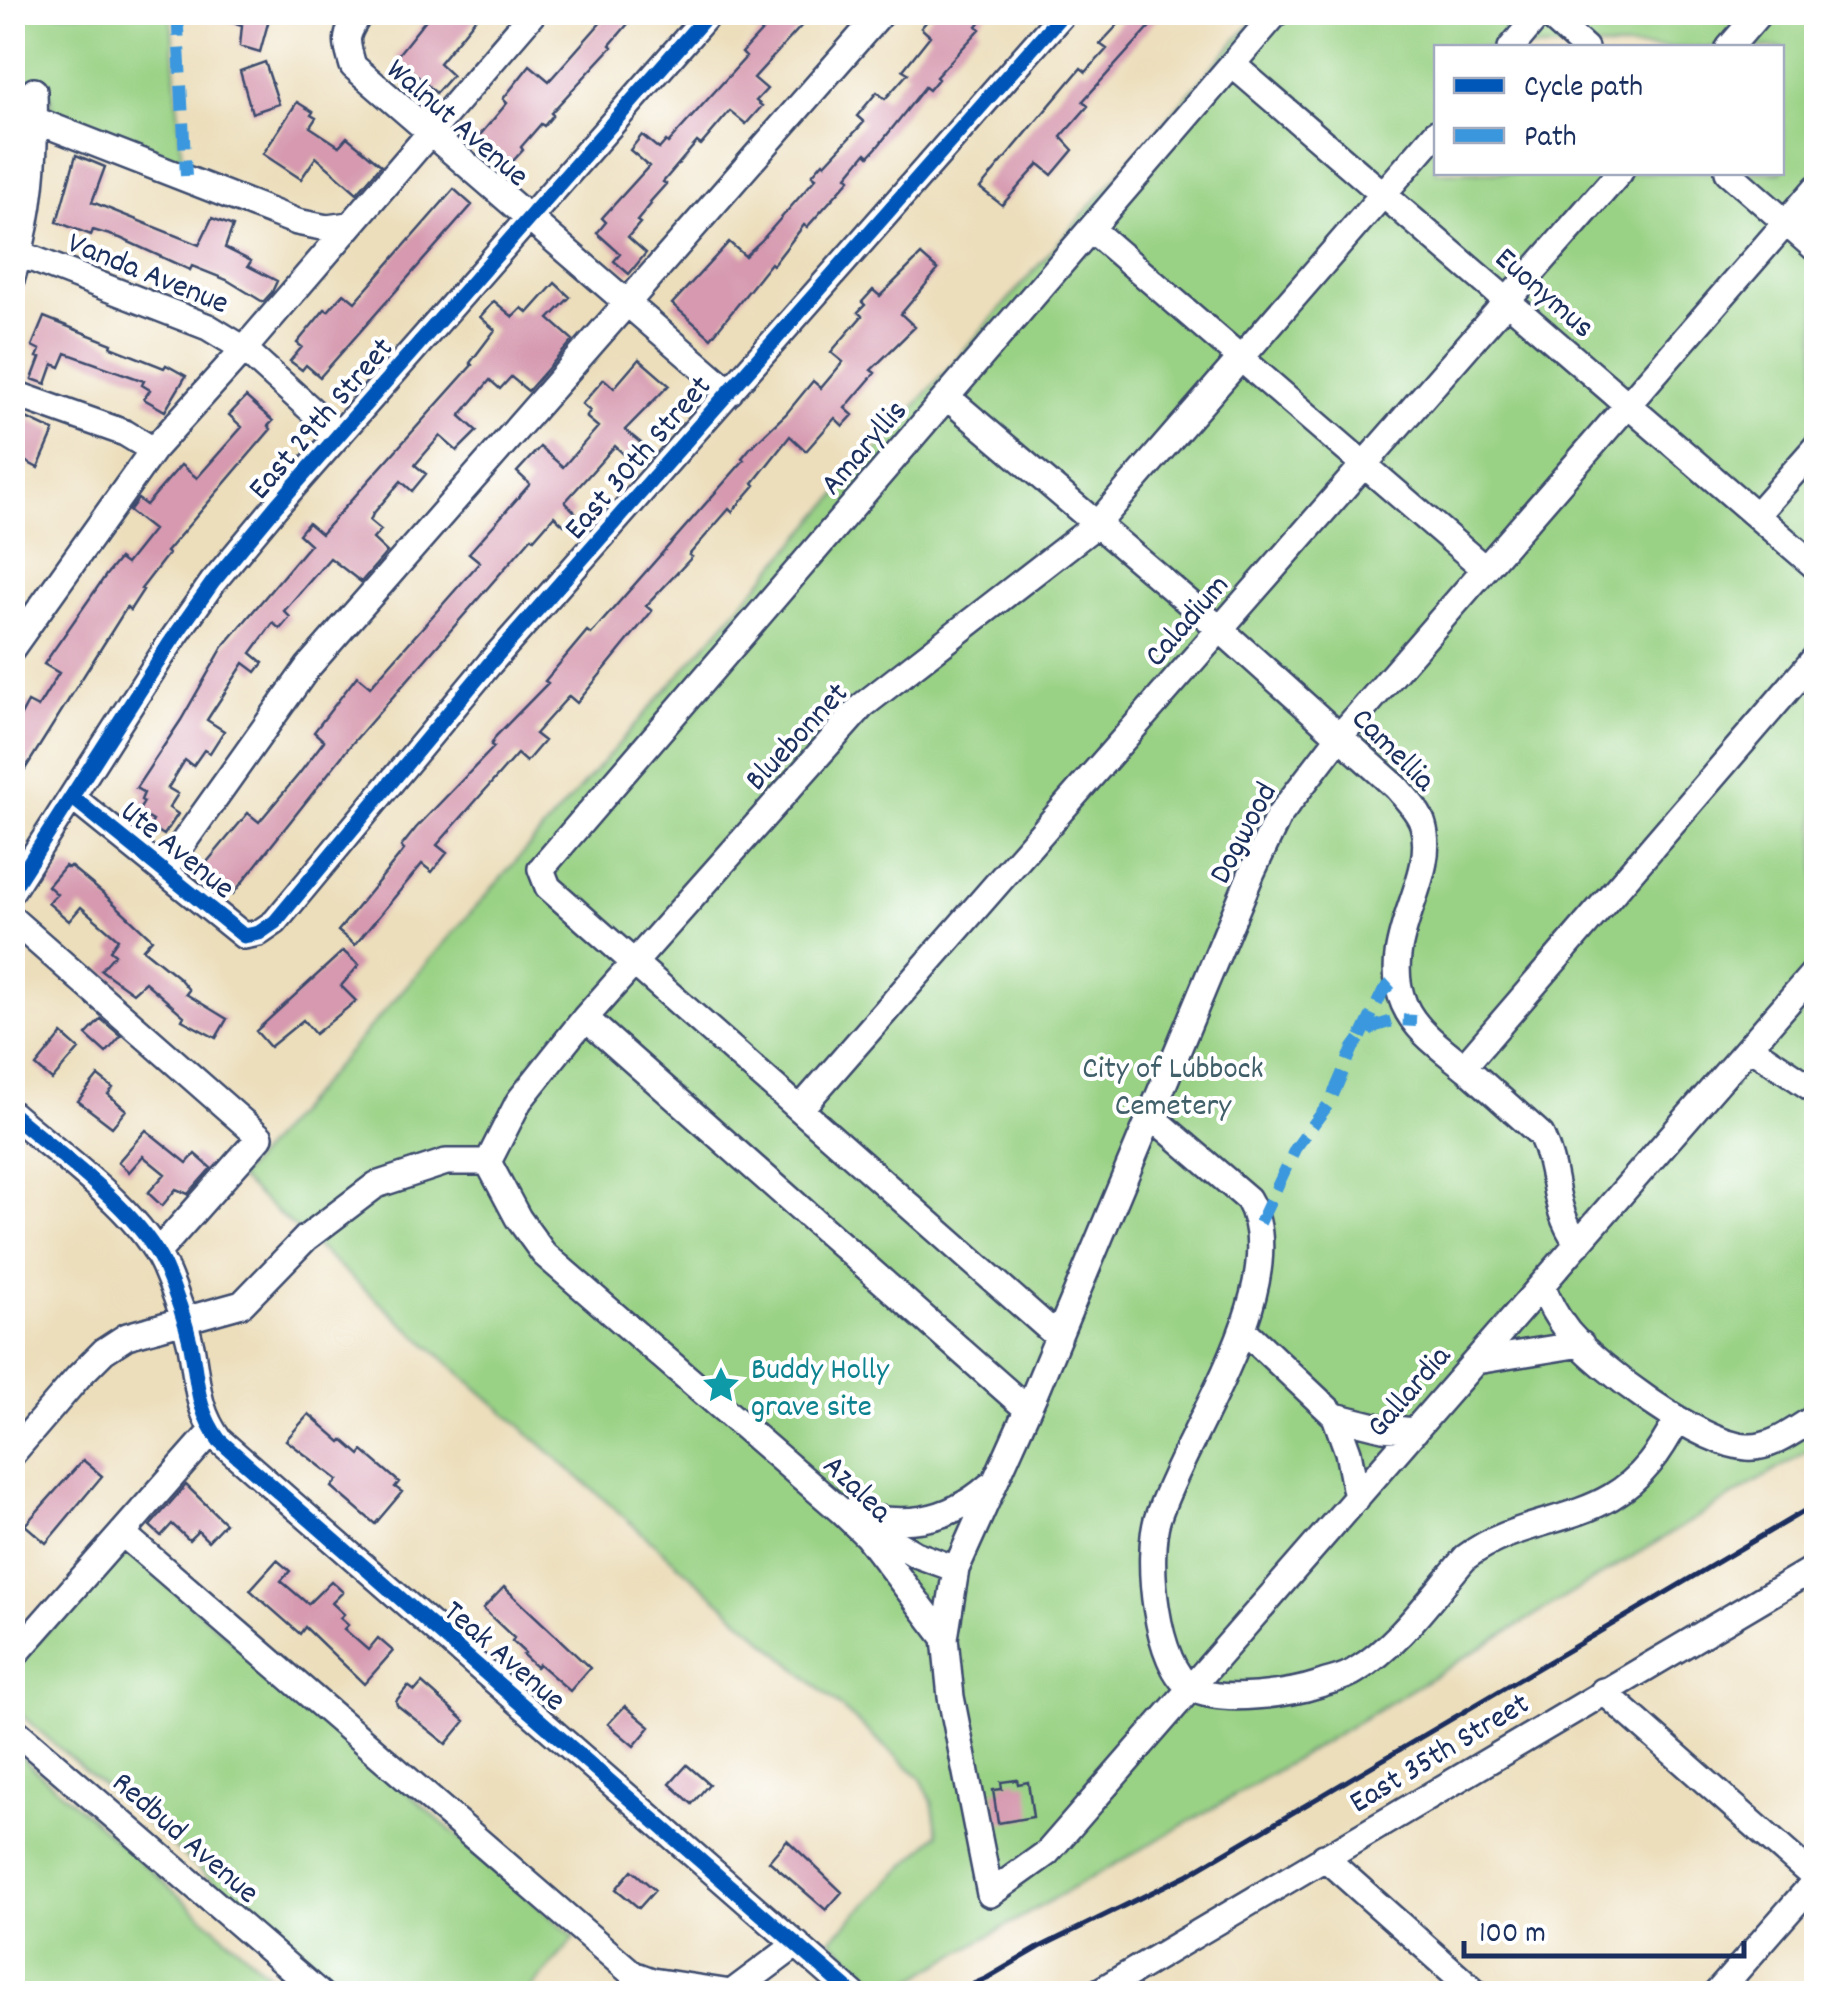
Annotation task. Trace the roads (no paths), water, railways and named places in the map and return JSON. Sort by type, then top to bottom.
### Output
[{"type":"street","name":"Walnut Avenue","points":[[361,12],[346,42],[353,66],[730,392]]},
{"type":"street","points":[[12,648],[152,450],[534,12]]},
{"type":"street","name":"East 29th Street","points":[[12,890],[122,714],[214,582],[710,12]]},
{"type":"street","points":[[163,871],[308,667],[882,12]]},
{"type":"street","name":"East 30th Street","points":[[251,935],[275,922],[490,663],[1064,12]]},
{"type":"street","points":[[1232,65],[1277,12]]},
{"type":"street","points":[[1514,45],[1543,12],[1582,45]]},
{"type":"street","points":[[1732,45],[1760,12]]},
{"type":"street","name":"Euonymus","points":[[1232,65],[1816,567]]},
{"type":"street","name":"Amaryllis","points":[[633,961],[548,887],[541,869],[1232,65]]},
{"type":"street","points":[[16,266],[28,219],[34,91]]},
{"type":"street","points":[[34,120],[297,222],[328,228],[350,226]]},
{"type":"street","name":"Bluebonnet","points":[[488,1162],[520,1101],[585,1018],[862,706],[1097,524],[1434,135]]},
{"type":"street","name":"Caladium","points":[[800,1108],[1617,175]]},
{"type":"street","points":[[1731,175],[1816,250]]},
{"type":"street","name":"Dogwood","points":[[945,1638],[956,1569],[1278,817],[1339,737],[1816,188]]},
{"type":"street","points":[[1091,229],[1486,569]]},
{"type":"street","name":"Vanda Avenue","points":[[16,266],[177,313],[244,348],[339,435]]},
{"type":"street","points":[[12,393],[124,433],[152,450]]},
{"type":"street","name":"Camellia","points":[[947,396],[1220,628],[1397,788],[1423,825],[1425,849],[1405,916],[1397,978],[1404,1006],[1427,1036],[1541,1136],[1550,1156],[1562,1221],[1578,1244]]},
{"type":"street","points":[[1756,516],[1816,446]]},
{"type":"street","points":[[1464,1066],[1816,657]]},
{"type":"street","name":"Ute Avenue","points":[[73,798],[244,936],[251,935]]},
{"type":"street","points":[[12,919],[260,1137],[157,1253],[132,1219],[12,1114]]},
{"type":"street","points":[[633,961],[1057,1336]]},
{"type":"street","name":"Gallardia","points":[[945,1638],[951,1697],[990,1894],[1047,1853],[1816,970]]},
{"type":"street","points":[[585,1018],[1027,1409]]},
{"type":"street","points":[[1750,1047],[1816,1091]]},
{"type":"street","points":[[1150,1115],[1238,1190],[1257,1214],[1262,1237],[1244,1330],[1156,1520],[1152,1559],[1160,1631],[1173,1664],[1191,1688],[1215,1694],[1297,1692],[1353,1673],[1392,1644],[1480,1547],[1613,1496],[1660,1454],[1678,1420]]},
{"type":"street","points":[[12,1454],[104,1351],[126,1336],[242,1304],[306,1238],[376,1185],[446,1162],[488,1162]]},
{"type":"street","name":"Azalea","points":[[488,1162],[518,1218],[544,1254],[841,1511],[867,1536],[945,1638]]},
{"type":"street","name":"Teak Avenue","points":[[157,1253],[183,1320],[197,1394],[212,1430],[258,1477],[854,1994]]},
{"type":"street","points":[[1542,1285],[1549,1304],[1581,1344],[1678,1420],[1729,1445],[1764,1446],[1816,1418]]},
{"type":"street","points":[[1244,1330],[1335,1416],[1348,1452],[1357,1498]]},
{"type":"street","points":[[1476,1361],[1581,1344]]},
{"type":"street","points":[[1335,1416],[1382,1428],[1415,1430]]},
{"type":"street","points":[[12,1658],[212,1430]]},
{"type":"street","points":[[841,1511],[881,1523],[940,1517],[969,1504],[993,1483]]},
{"type":"street","points":[[841,1511],[915,1554],[956,1569]]},
{"type":"street","points":[[122,1533],[633,1974],[652,1981],[731,1993],[796,1944]]},
{"type":"street","name":"East 35th Street","points":[[1095,1994],[1816,1567]]},
{"type":"street","points":[[1602,1691],[1816,1880],[1716,1994]]},
{"type":"street","name":"Redbud Avenue","points":[[12,1728],[320,1994]]},
{"type":"street","points":[[1324,1857],[1478,1994]]},
{"type":"railway","points":[[950,1994],[1189,1874],[1816,1504]]},
{"type":"place","name":"Buddy Holly grave site","points":[[721,1385]]},
{"type":"park label","name":"City of Lubbock Cemetery","points":[[1173,1084]]}]
